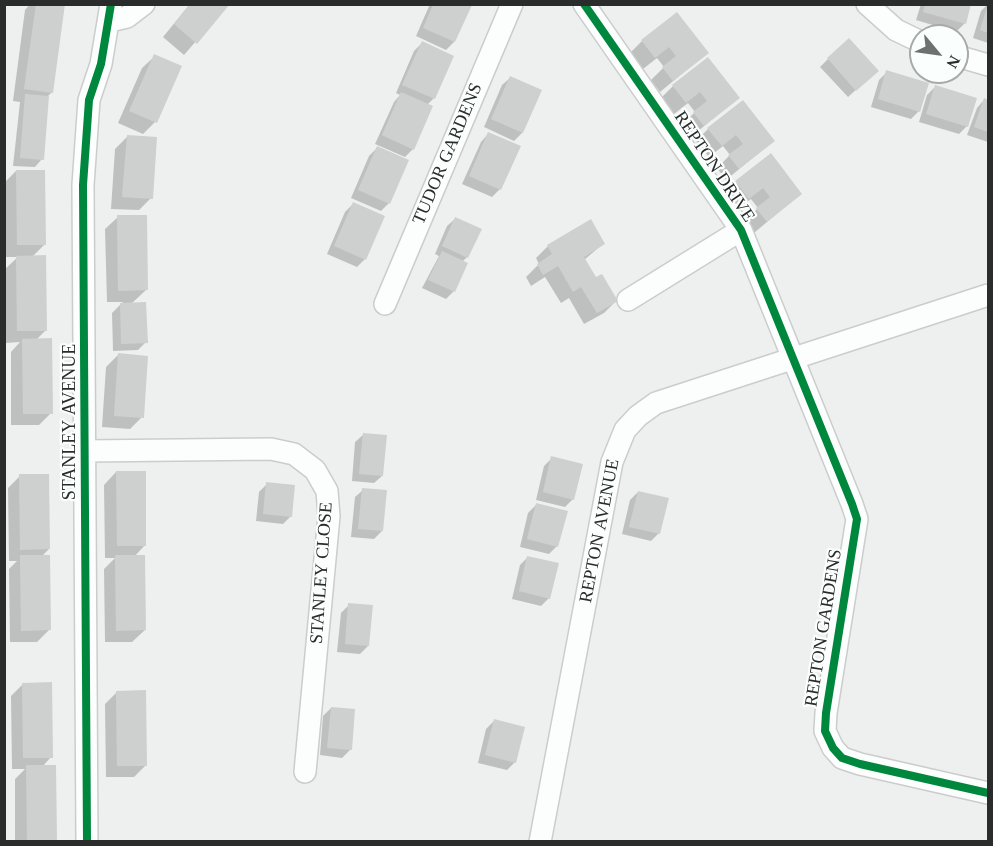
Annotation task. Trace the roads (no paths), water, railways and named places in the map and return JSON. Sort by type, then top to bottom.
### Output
[{"type":"street","points":[[111,13],[128,17],[144,4]]},
{"type":"street","name":"TUDOR GARDENS","points":[[385,304],[512,4]]},
{"type":"street","name":"REPTON DRIVE","points":[[584,4],[741,230],[794,360]]},
{"type":"street","points":[[867,4],[896,30],[909,36]]},
{"type":"street","name":"STANLEY AVENUE","points":[[87,842],[85,134],[89,100],[101,64],[111,13]]},
{"type":"street","points":[[969,59],[988,65]]},
{"type":"street","points":[[628,300],[741,230]]},
{"type":"street","name":"REPTON AVENUE","points":[[540,842],[612,462],[625,430],[638,416],[656,403],[988,296]]},
{"type":"street","name":"REPTON GARDENS","points":[[794,360],[857,519],[825,731],[833,748],[842,758],[988,793]]},
{"type":"street","name":"STANLEY CLOSE","points":[[85,451],[271,449],[294,454],[315,470],[327,491],[329,516],[305,772]]}]
